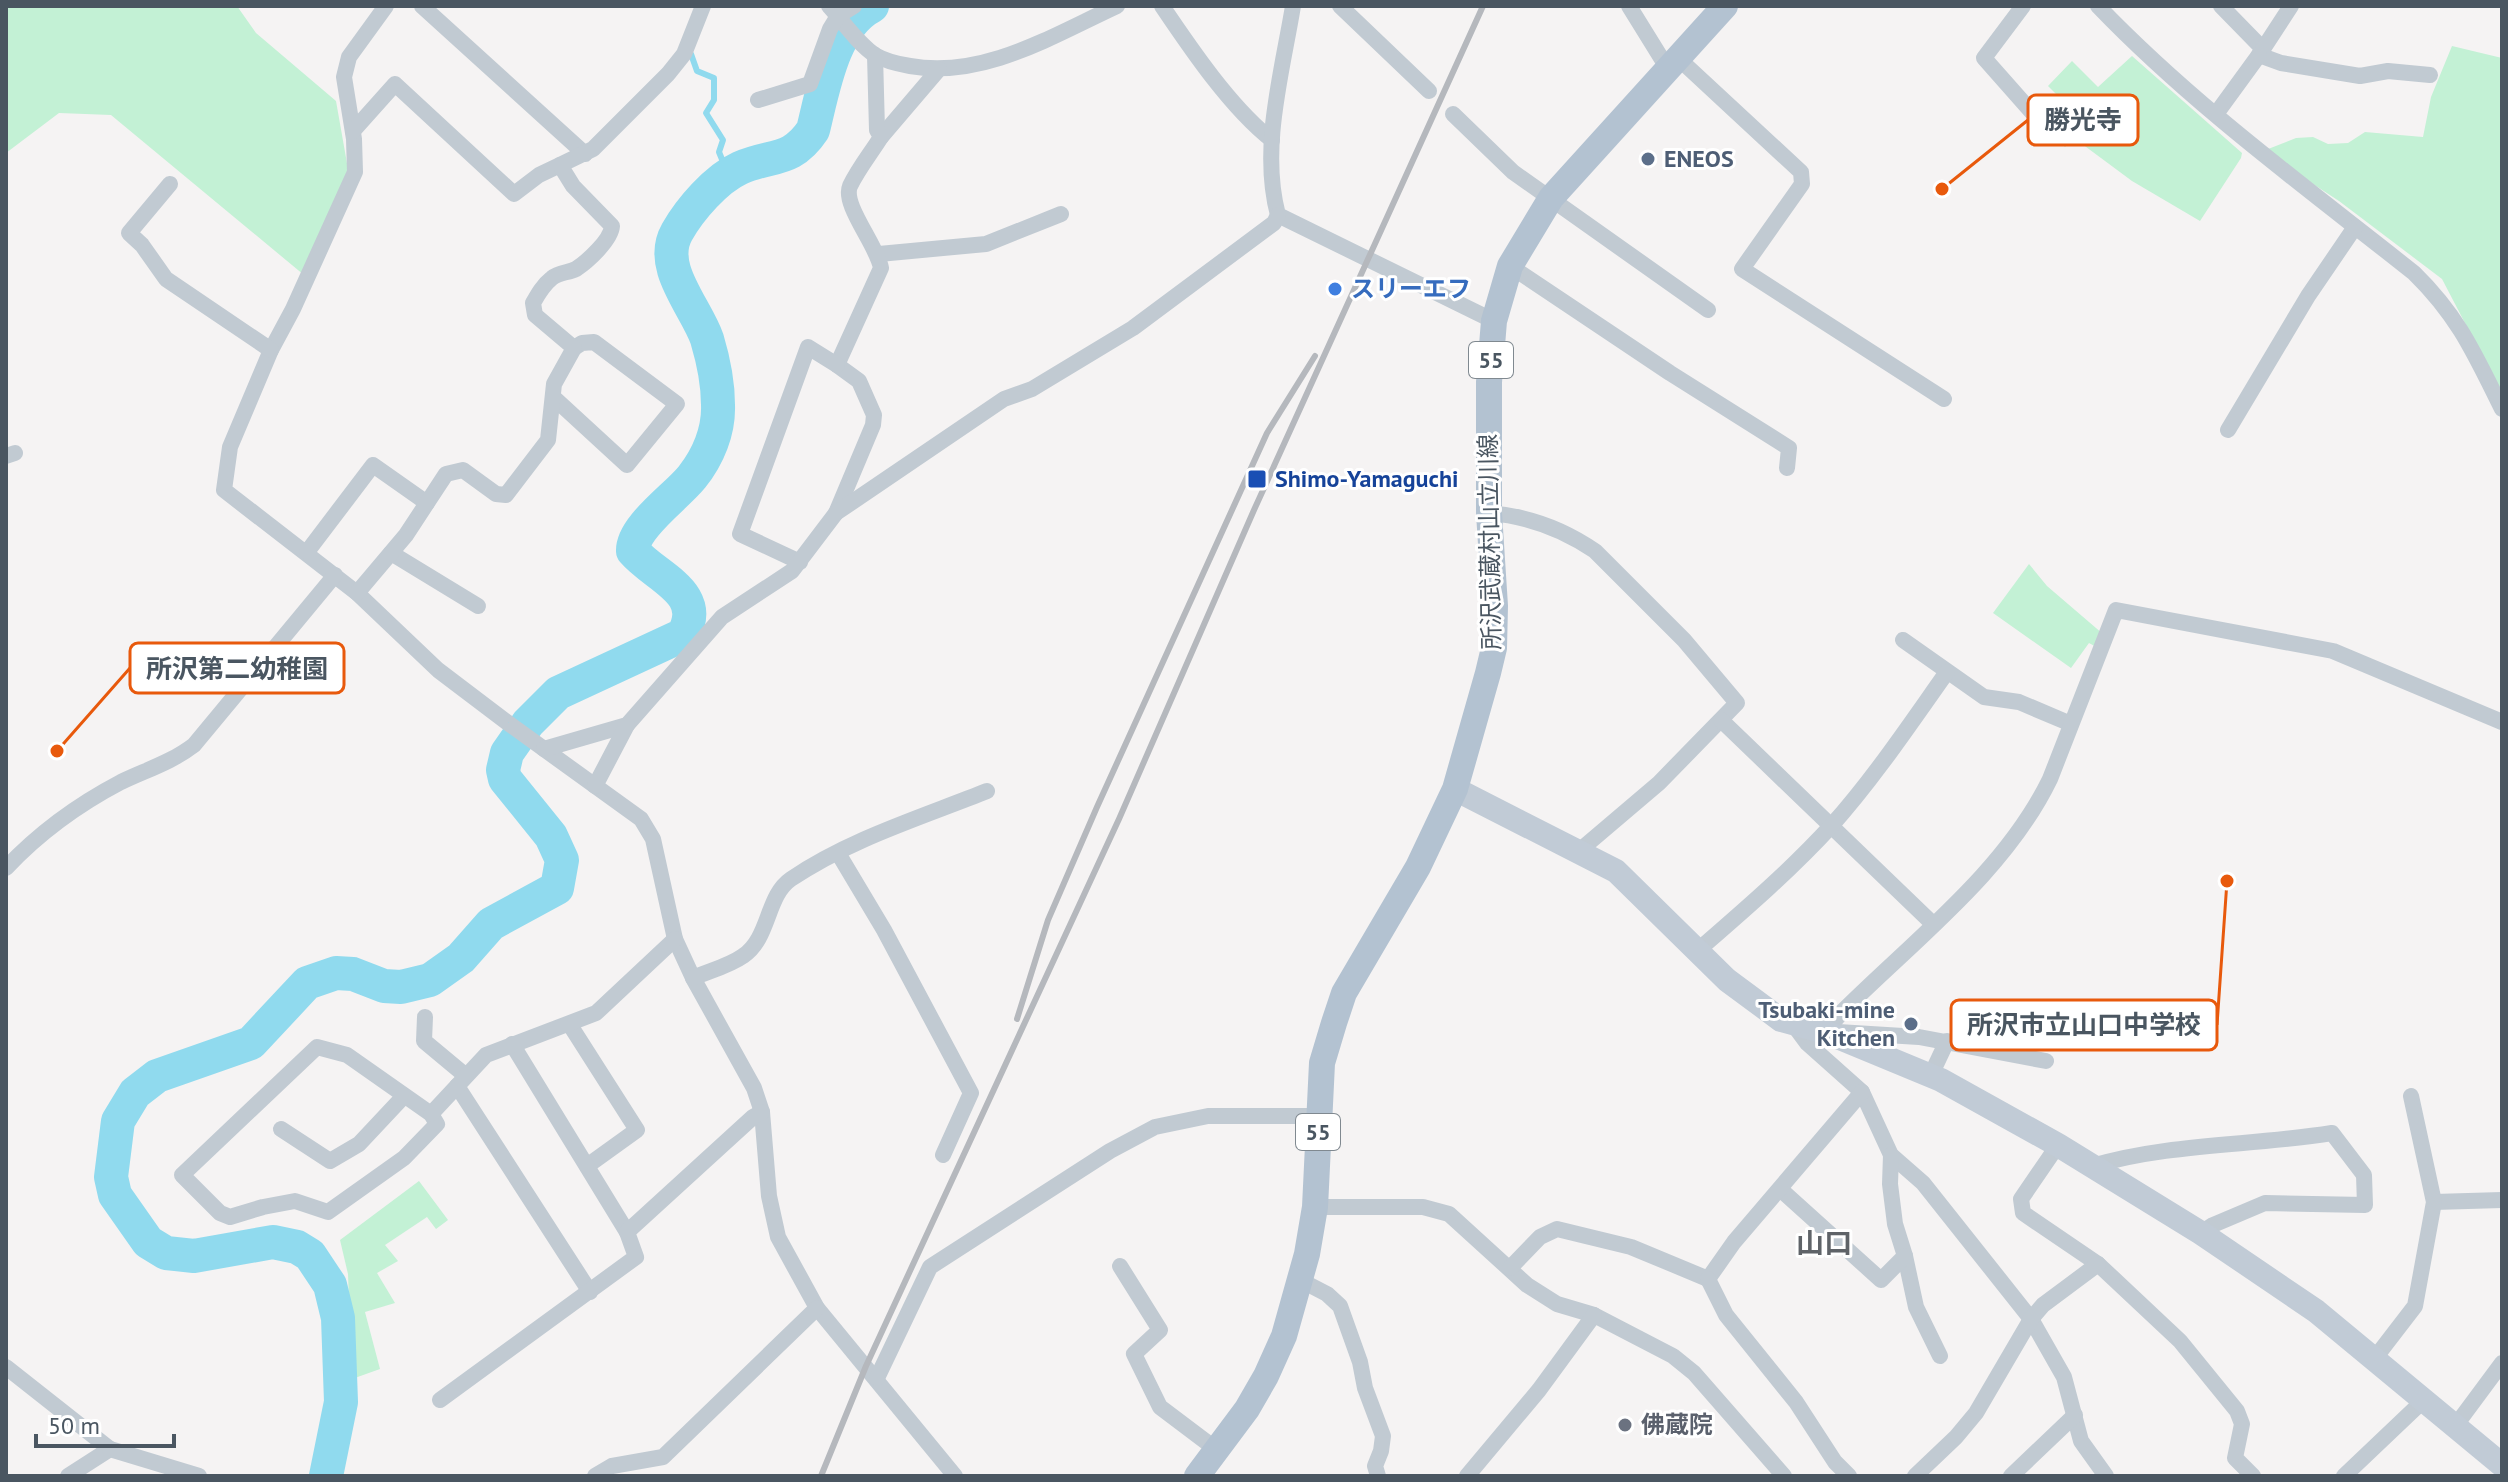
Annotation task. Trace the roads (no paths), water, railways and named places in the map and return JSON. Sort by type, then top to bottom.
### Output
[{"type":"main road","name":"所沢武蔵村山立川線","points":[[1197,1476],[1247,1409],[1284,1336],[1300,1280],[1315,1207],[1322,1063],[1344,993],[1418,867],[1455,789],[1471,740],[1494,648],[1495,606],[1489,513],[1489,382],[1494,321],[1510,266],[1551,198],[1725,6]]},
{"type":"street","points":[[386,6],[349,57],[344,77],[353,131],[355,172],[271,350],[230,447],[224,490],[357,593],[438,670],[641,819],[653,839],[675,939],[754,1088],[762,1112],[769,1196],[778,1237],[817,1308],[955,1476]]},
{"type":"street","points":[[422,6],[585,154]]},
{"type":"street","points":[[353,131],[395,84],[514,194],[539,175],[585,154],[625,117],[684,54],[703,6]]},
{"type":"street","points":[[758,100],[810,84],[837,15],[854,6]]},
{"type":"street","points":[[837,15],[875,55],[892,62],[956,69],[1021,51],[1117,6]]},
{"type":"street","points":[[1162,6],[1186,42],[1248,118],[1272,140]]},
{"type":"street","points":[[836,513],[1004,399],[1032,389],[1133,328],[1274,223],[1278,215],[1271,190],[1272,140],[1293,6]]},
{"type":"street","points":[[1340,6],[1429,91]]},
{"type":"street","points":[[1629,6],[1673,64],[1801,172],[1802,184],[1742,269],[1944,399]]},
{"type":"street","points":[[2023,6],[1984,58],[2037,118]]},
{"type":"street","points":[[2098,6],[2127,37],[2216,114],[2414,273],[2438,296],[2457,321],[2502,409]]},
{"type":"street","points":[[2221,6],[2261,52],[2281,63],[2360,76],[2388,71],[2430,75]]},
{"type":"street","points":[[2216,114],[2291,6]]},
{"type":"street","points":[[875,55],[877,130],[881,137]]},
{"type":"street","points":[[837,365],[881,268],[879,254],[849,201],[848,189],[881,137],[939,69]]},
{"type":"street","points":[[1453,114],[1513,172],[1708,310]]},
{"type":"street","points":[[560,165],[573,186],[612,226],[611,234],[588,258],[575,269],[556,275],[533,303],[535,315],[574,348]]},
{"type":"street","points":[[170,184],[129,233],[142,245],[166,279],[271,350]]},
{"type":"street","points":[[879,254],[986,244],[1061,214]]},
{"type":"street","points":[[1278,215],[1494,321]]},
{"type":"street","points":[[2228,430],[2308,296],[2355,227]]},
{"type":"street","points":[[1510,266],[1789,448],[1787,468]]},
{"type":"street","points":[[357,593],[391,553],[446,474],[463,470],[496,494],[506,495],[548,440],[554,384],[574,348],[582,343],[594,342],[677,404],[627,465],[553,397]]},
{"type":"street","points":[[595,786],[627,725],[722,617],[792,571],[800,562],[836,513],[873,425],[874,415],[859,381],[808,347],[740,534],[800,562]]},
{"type":"street","points":[[307,552],[373,465],[427,503]]},
{"type":"street","points":[[1489,513],[1535,520],[1580,540],[1595,551],[1684,640],[1737,703],[1659,783],[1579,851]]},
{"type":"street","points":[[391,553],[478,606]]},
{"type":"street","points":[[6,868],[73,809],[123,781],[180,756],[194,745],[335,575]]},
{"type":"street","points":[[1825,1032],[1980,877],[2019,833],[2050,779],[2116,610],[2333,651],[2502,722]]},
{"type":"street","points":[[1903,640],[1984,697],[2019,702],[2071,724]]},
{"type":"street","points":[[1696,952],[1831,826],[1882,764],[1947,672]]},
{"type":"street","points":[[1721,720],[1933,924]]},
{"type":"street","points":[[544,749],[627,725]]},
{"type":"street","points":[[1455,789],[1616,871],[1696,952],[1781,1020],[1825,1032],[1931,1075],[2058,1145],[2201,1233],[2316,1311],[2502,1465]]},
{"type":"street","points":[[693,978],[745,955],[765,930],[782,887],[790,880],[838,853],[987,791]]},
{"type":"street","points":[[838,853],[884,930],[971,1093],[943,1155]]},
{"type":"street","points":[[431,1114],[486,1055],[596,1013],[675,939]]},
{"type":"street","points":[[425,1017],[424,1041],[461,1081],[590,1292]]},
{"type":"street","points":[[1793,1024],[1807,1043],[1862,1092],[1891,1155],[1923,1183],[2031,1319],[2064,1377],[2081,1441],[2106,1476]]},
{"type":"street","points":[[570,1025],[637,1130],[587,1166]]},
{"type":"street","points":[[1825,1032],[1886,1034],[1947,1041],[2046,1061]]},
{"type":"street","points":[[1931,1075],[1947,1041]]},
{"type":"street","points":[[440,1400],[636,1257],[627,1232],[512,1044]]},
{"type":"street","points":[[317,1047],[347,1055],[431,1114],[437,1124],[404,1158],[328,1212],[295,1201],[230,1217],[220,1213],[182,1175],[317,1047]]},
{"type":"street","points":[[1708,1279],[1734,1242],[1862,1092]]},
{"type":"street","points":[[281,1129],[330,1161],[359,1144],[404,1096]]},
{"type":"street","points":[[2375,1358],[2415,1306],[2434,1202],[2411,1096]]},
{"type":"street","points":[[627,1232],[762,1112]]},
{"type":"street","points":[[877,1378],[930,1267],[1110,1151],[1155,1127],[1208,1116],[1318,1116]]},
{"type":"street","points":[[2092,1166],[2117,1159],[2209,1146],[2332,1133],[2364,1175],[2365,1205],[2265,1203],[2201,1233]]},
{"type":"street","points":[[2058,1145],[2021,1199],[2023,1213],[2098,1264],[2180,1341],[2232,1405],[2242,1424],[2235,1458],[2253,1476]]},
{"type":"street","points":[[1891,1155],[1890,1184],[1895,1224],[1916,1307],[1940,1356]]},
{"type":"street","points":[[1780,1189],[1881,1280],[1905,1256]]},
{"type":"street","points":[[2434,1202],[2502,1200]]},
{"type":"street","points":[[1315,1207],[1423,1207],[1449,1214],[1527,1285],[1557,1304],[1594,1315],[1673,1356],[1694,1373],[1784,1476]]},
{"type":"street","points":[[1510,1268],[1540,1237],[1557,1229],[1631,1247],[1708,1279],[1726,1315],[1796,1402],[1835,1462],[1849,1476]]},
{"type":"street","points":[[1915,1476],[1976,1413],[2031,1319],[2043,1305],[2098,1264]]},
{"type":"street","points":[[1120,1266],[1160,1330],[1134,1354],[1160,1407],[1217,1450]]},
{"type":"street","points":[[1300,1280],[1327,1294],[1340,1306],[1383,1436],[1375,1466],[1378,1476]]},
{"type":"street","points":[[595,1476],[612,1466],[663,1457],[817,1308]]},
{"type":"street","points":[[1467,1476],[1539,1390],[1594,1315]]},
{"type":"street","points":[[2456,1425],[2502,1363]]},
{"type":"street","points":[[6,1367],[110,1449],[199,1476]]},
{"type":"street","points":[[2344,1476],[2425,1399]]},
{"type":"street","points":[[2011,1476],[2075,1415]]},
{"type":"street","points":[[68,1476],[110,1449]]},
{"type":"waterway","points":[[326,1476],[341,1402],[338,1318],[330,1285],[310,1255],[297,1247],[273,1242],[194,1256],[166,1253],[148,1242],[115,1195],[111,1177],[118,1121],[135,1093],[157,1076],[251,1043],[307,983],[336,973],[353,974],[384,986],[401,987],[430,980],[461,958],[491,924],[557,888],[562,860],[551,836],[505,779],[503,770],[507,753],[528,723],[558,693],[683,635],[689,620],[689,608],[676,587],[633,551],[647,522],[698,469],[708,452],[717,424],[717,388],[707,339],[680,287],[672,259],[672,245],[689,214],[722,179],[740,168],[789,153],[805,141],[813,130],[826,78],[839,43],[859,15],[872,6]]},
{"type":"waterway","points":[[691,54],[697,71],[714,78],[714,100],[706,113],[723,140],[719,152],[728,174]]},
{"type":"railway","points":[[821,1476],[866,1366],[1119,819],[1254,510],[1483,6]]},
{"type":"railway","points":[[1017,1019],[1048,920],[1097,807],[1267,433],[1315,356]]},
{"type":"place","name":"ENEOS","points":[[1648,159]]},
{"type":"place","name":"勝光寺","points":[[1942,189]]},
{"type":"place","name":"スリーエフ","points":[[1335,289]]},
{"type":"place","name":"Shimo-Yamaguchi","points":[[1257,479]]},
{"type":"place","name":"所沢第二幼稚園","points":[[57,751]]},
{"type":"place","name":"所沢市立山口中学校","points":[[2227,881]]},
{"type":"place","name":"Tsubaki-mine Kitchen","points":[[1911,1024]]},
{"type":"place","name":"佛蔵院","points":[[1625,1425]]},
{"type":"district","name":"山口","points":[[1824,1243]]}]
